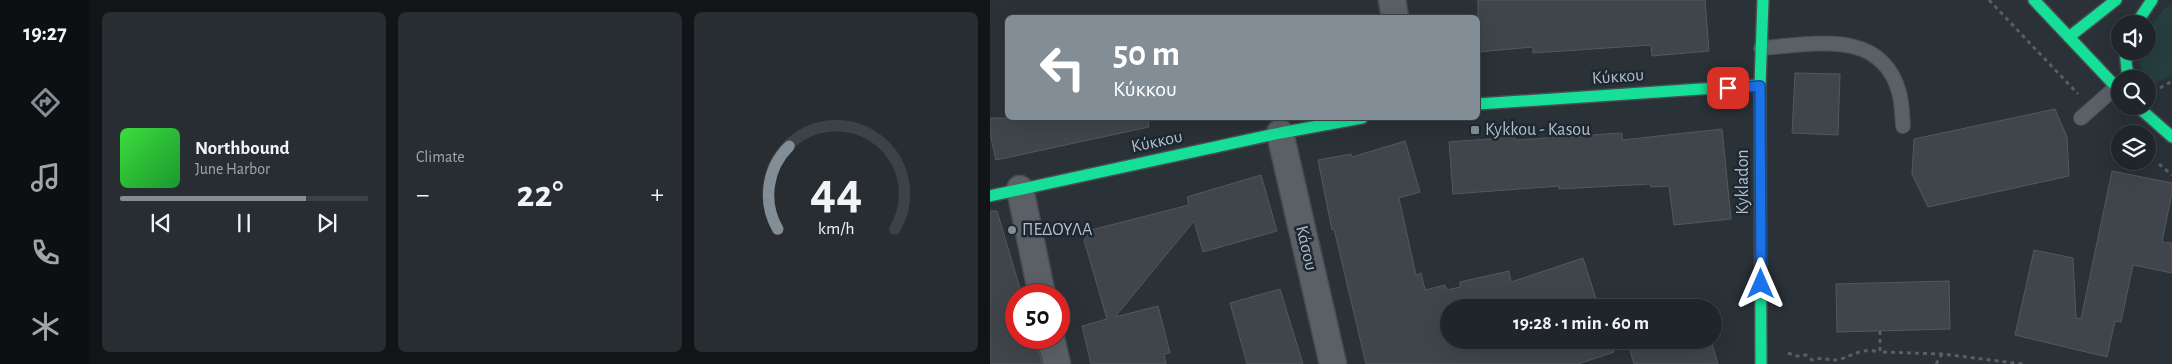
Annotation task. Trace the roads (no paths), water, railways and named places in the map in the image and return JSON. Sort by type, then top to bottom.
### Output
[{"type":"main road","name":"Kykladon","points":[[1761,364],[1760,86],[1763,0]]},
{"type":"main road","points":[[2034,0],[2060,22],[2069,37],[2111,82]]},
{"type":"main road","points":[[2069,37],[2116,0]]},
{"type":"main road","points":[[2142,15],[2152,0]]},
{"type":"main road","name":"Κύκκου","points":[[1480,104],[1760,86]]},
{"type":"main road","points":[[2149,117],[2172,138]]},
{"type":"main road","name":"Κύκκου","points":[[990,196],[1280,133],[1351,120]]},
{"type":"street","points":[[1392,0],[1394,15]]},
{"type":"street","name":"Κάσου","points":[[1280,133],[1333,364]]},
{"type":"street","points":[[1020,190],[1040,284]]},
{"type":"street","points":[[1054,349],[1057,364]]},
{"type":"lane","points":[[1761,48],[1834,44],[1863,48],[1879,60],[1891,74],[1899,92],[1904,126]]},
{"type":"lane","points":[[2081,118],[2111,94]]},
{"type":"place","name":"Kykkou - Kasou","points":[[1475,130]]},
{"type":"place","name":"ΠΕΔΟΥΛΑ","points":[[1012,230]]}]
